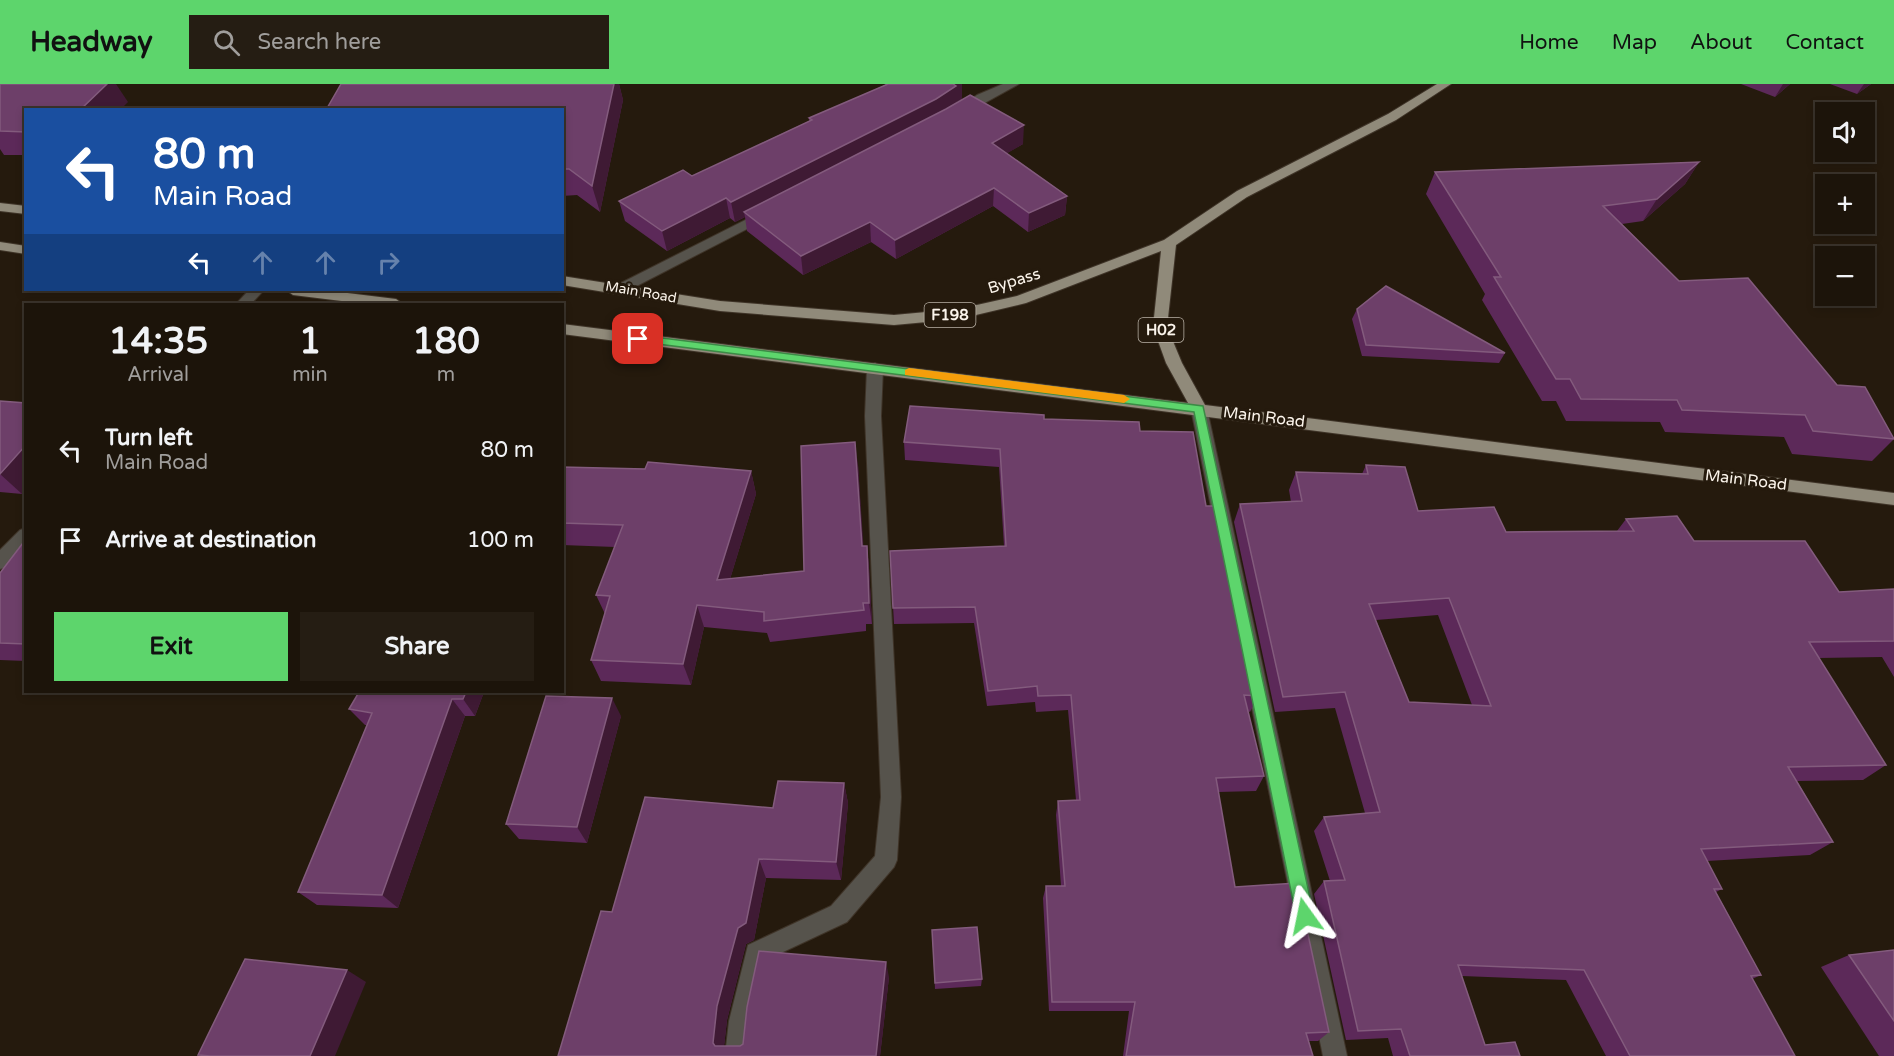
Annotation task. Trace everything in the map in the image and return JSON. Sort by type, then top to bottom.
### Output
[{"type":"main road","name":"Bypass","points":[[720,306],[894,320],[959,314],[1021,300],[1169,243],[1242,194],[1392,117],[1445,84]]},
{"type":"main road","points":[[0,207],[24,210]]},
{"type":"main road","name":"H02","points":[[1169,243],[1160,327],[1174,363],[1199,409]]},
{"type":"main road","points":[[0,246],[24,250]]},
{"type":"main road","name":"Main Road","points":[[564,280],[622,288],[720,306]]},
{"type":"main road","points":[[300,291],[389,303]]},
{"type":"main road","name":"Main Road","points":[[564,329],[1894,499]]},
{"type":"street","points":[[951,118],[981,98],[1013,84]]},
{"type":"street","points":[[622,288],[782,206]]},
{"type":"street","points":[[244,303],[256,291]]},
{"type":"street","points":[[737,1056],[741,1021],[756,953],[839,914],[886,860],[891,797],[873,416],[874,368]]},
{"type":"street","points":[[1199,409],[1335,1056]]},
{"type":"street","points":[[0,562],[24,537]]},
{"type":"building","points":[[0,84],[107,84],[82,108],[24,108],[24,132],[0,131]]},
{"type":"building","points":[[341,84],[614,84],[592,186],[569,169],[564,169],[564,108],[327,108]]},
{"type":"building","points":[[888,84],[953,84],[956,86],[936,99],[731,202],[726,198],[662,231],[619,201],[683,170],[692,176],[812,120],[809,118]]},
{"type":"building","points":[[970,95],[1024,125],[992,143],[1067,196],[1029,213],[994,188],[895,240],[870,222],[801,256],[744,212],[946,109]]},
{"type":"building","points":[[1699,162],[1657,199],[1603,206],[1679,281],[1748,278],[1837,385],[1865,387],[1894,439],[1813,431],[1805,415],[1682,410],[1677,400],[1581,399],[1570,379],[1556,379],[1494,277],[1501,277],[1435,172]]},
{"type":"building","points":[[1386,286],[1505,353],[1366,345],[1357,309]]},
{"type":"building","points":[[0,401],[24,403],[24,447],[0,474]]},
{"type":"building","points":[[910,406],[1044,415],[1044,419],[1139,422],[1140,431],[1193,432],[1206,506],[1218,506],[1258,696],[1244,695],[1264,776],[1216,778],[1235,887],[1297,883],[1329,1032],[1306,1033],[1313,1056],[1126,1056],[1135,1002],[1052,1002],[1046,886],[1065,886],[1058,801],[1080,800],[1071,695],[1038,696],[1037,686],[988,691],[975,607],[893,608],[890,551],[1006,546],[1000,449],[904,442]]},
{"type":"building","points":[[855,442],[862,546],[867,546],[869,603],[863,603],[864,610],[764,621],[764,612],[697,605],[683,664],[591,660],[610,596],[596,595],[623,525],[564,523],[564,467],[645,469],[648,462],[751,471],[717,580],[804,571],[801,446]]},
{"type":"building","points":[[1366,465],[1405,467],[1418,511],[1494,507],[1506,532],[1634,531],[1626,519],[1677,516],[1694,541],[1805,541],[1839,592],[1894,589],[1894,641],[1809,642],[1886,765],[1788,767],[1833,842],[1701,849],[1722,889],[1714,889],[1761,975],[1751,976],[1795,1056],[1630,1056],[1584,970],[1458,965],[1485,1045],[1515,1042],[1520,1056],[1410,1056],[1401,1029],[1358,1031],[1324,881],[1345,880],[1324,817],[1380,812],[1345,692],[1283,697],[1240,504],[1302,501],[1296,472],[1368,474]],"holes":[[[1449,598],[1491,706],[1409,702],[1369,604]]]},
{"type":"building","points":[[24,542],[24,644],[0,643],[0,573]]},
{"type":"building","points":[[358,693],[466,693],[463,699],[452,699],[382,895],[298,892],[372,713],[349,709]]},
{"type":"building","points":[[546,696],[612,698],[577,827],[506,824]]},
{"type":"building","points":[[778,781],[844,783],[836,862],[759,859],[746,923],[738,928],[717,1006],[713,1043],[715,1046],[743,1044],[747,1007],[759,951],[886,962],[876,1056],[558,1056],[601,911],[612,912],[645,797],[773,808]]},
{"type":"building","points":[[977,927],[982,979],[935,983],[932,930]]},
{"type":"building","points":[[1894,950],[1894,1021],[1849,955]]},
{"type":"building","points":[[245,959],[347,970],[310,1056],[198,1055]]},
{"type":"slow traffic","points":[[909,372],[1124,399]]},
{"type":"route","points":[[638,339],[1199,409],[1305,916]]}]
